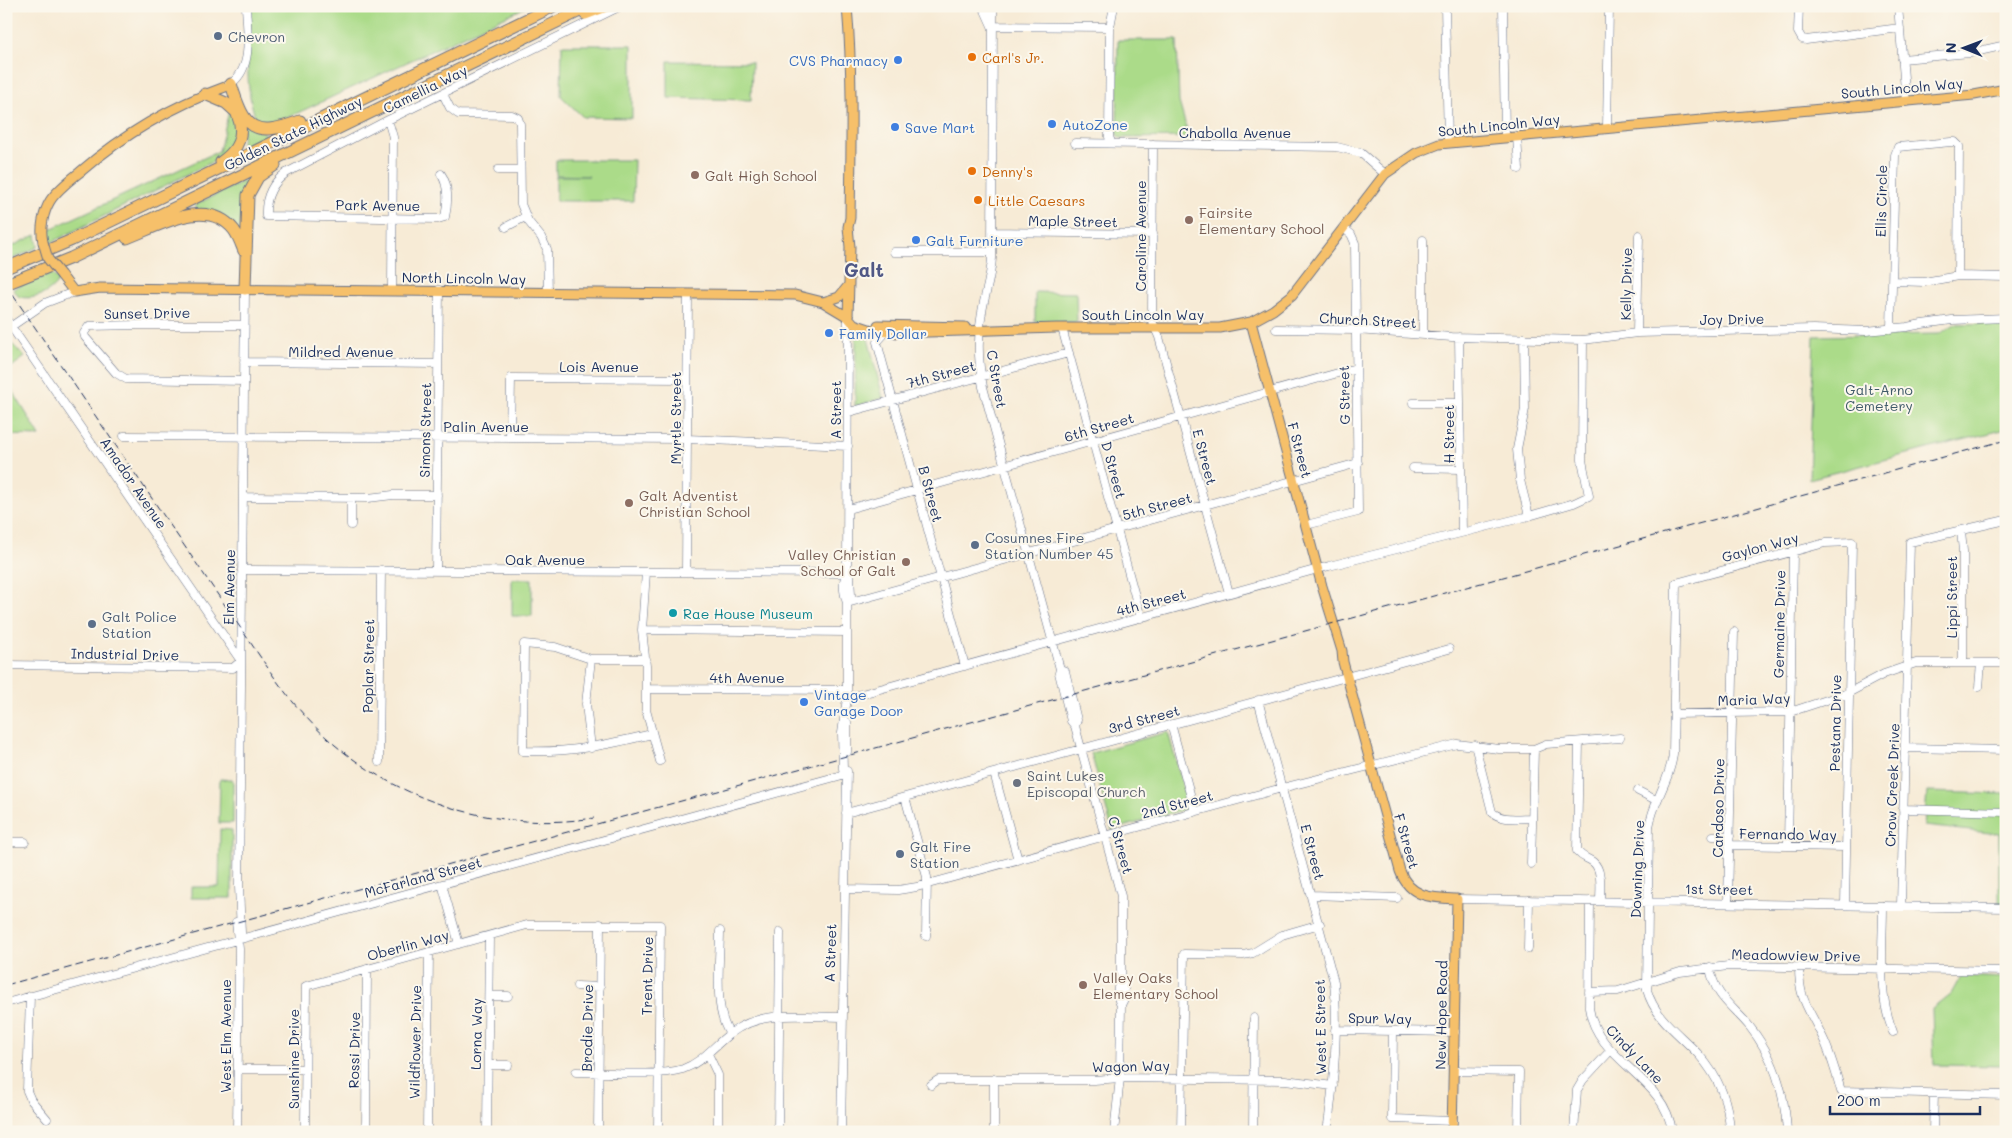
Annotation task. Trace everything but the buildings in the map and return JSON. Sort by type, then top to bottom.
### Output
[{"type":"highway","points":[[527,19],[550,6]]},
{"type":"highway","name":"Golden State Highway","points":[[6,268],[72,240],[554,6]]},
{"type":"highway","name":"Golden State Highway","points":[[6,284],[71,258],[590,6]]},
{"type":"highway","points":[[548,26],[606,6]]},
{"type":"highway","points":[[228,85],[239,110],[246,120],[250,124],[265,130],[283,128],[359,100]]},
{"type":"highway","points":[[183,185],[222,161],[234,151],[241,134],[241,127],[228,85]]},
{"type":"highway","points":[[205,94],[226,103],[236,112]]},
{"type":"highway","points":[[244,289],[247,203],[254,183],[265,171],[341,127]]},
{"type":"highway","points":[[71,258],[195,214],[215,217],[228,225],[236,234],[245,254]]},
{"type":"main road","name":"A Street","points":[[843,6],[845,23],[850,36]]},
{"type":"main road","name":"A Street","points":[[847,6],[850,36],[850,218],[848,223],[850,247],[848,317]]},
{"type":"main road","name":"A Street","points":[[850,36],[853,22],[852,6]]},
{"type":"main road","points":[[74,292],[48,259],[43,242],[42,230],[46,209],[54,196],[93,161],[131,134],[167,113],[228,85]]},
{"type":"main road","name":"South Lincoln Way","points":[[848,317],[854,324],[886,332],[967,332],[1062,328],[1220,328],[1251,322],[1273,310],[1292,295],[1385,174],[1416,153],[1448,142],[1906,102],[1974,95],[2006,89]]},
{"type":"main road","points":[[823,302],[839,297],[849,285]]},
{"type":"main road","name":"North Lincoln Way","points":[[74,292],[100,288],[794,295],[823,302],[848,317]]},
{"type":"main road","name":"South Lincoln Way","points":[[848,317],[879,325],[942,325],[980,330]]},
{"type":"main road","name":"F Street","points":[[1251,322],[1318,569],[1338,652],[1347,676],[1402,877],[1412,890],[1431,898]]},
{"type":"main road","name":"1st Street","points":[[1431,898],[1457,899]]},
{"type":"main road","name":"New Hope Road","points":[[1452,1132],[1457,899]]},
{"type":"street","points":[[228,85],[243,70],[246,59],[246,6]]},
{"type":"street","name":"Camellia Way","points":[[266,216],[269,193],[281,177],[388,120],[621,6]]},
{"type":"street","name":"C Street","points":[[983,6],[992,26]]},
{"type":"street","name":"C Street","points":[[993,6],[992,252],[991,270],[980,330],[981,376],[1053,642],[1060,669],[1058,673],[1071,721],[1076,726],[1123,905],[1121,974],[1117,988],[1117,998],[1121,1005],[1120,1078],[1114,1132]]},
{"type":"street","points":[[1111,142],[1109,137],[1110,27],[1114,6]]},
{"type":"street","points":[[1445,6],[1448,142]]},
{"type":"street","points":[[1502,6],[1505,137]]},
{"type":"street","points":[[1607,128],[1609,6]]},
{"type":"street","points":[[1799,6],[1798,32],[1802,39],[1806,40],[1900,28]]},
{"type":"street","points":[[1898,6],[1906,102]]},
{"type":"street","points":[[992,26],[1110,27]]},
{"type":"street","points":[[1902,60],[1970,53],[2006,45]]},
{"type":"street","points":[[443,94],[450,108],[458,114],[512,115],[518,118],[520,124],[521,204],[525,217],[542,237],[547,249],[548,293]]},
{"type":"street","points":[[388,120],[393,137],[392,290]]},
{"type":"street","points":[[1516,136],[1520,169]]},
{"type":"street","name":"Chabolla Avenue","points":[[1075,143],[1111,142],[1116,144],[1337,147],[1361,153],[1385,174]]},
{"type":"street","name":"Ellis Circle","points":[[1891,329],[1896,150],[1900,146],[1955,142],[1959,146],[1958,276]]},
{"type":"street","name":"Caroline Avenue","points":[[1153,144],[1152,321],[1155,328]]},
{"type":"street","points":[[498,170],[520,170]]},
{"type":"street","name":"Park Avenue","points":[[266,216],[438,219],[445,216],[446,181],[441,174]]},
{"type":"street","points":[[506,227],[525,217]]},
{"type":"street","name":"G Street","points":[[1306,525],[1358,512],[1355,243],[1351,234],[1344,228]]},
{"type":"street","name":"Maple Street","points":[[992,232],[1152,234]]},
{"type":"street","name":"Kelly Drive","points":[[1637,333],[1639,234]]},
{"type":"street","points":[[1423,240],[1423,335]]},
{"type":"street","points":[[894,252],[992,252]]},
{"type":"street","points":[[1892,281],[1924,282],[1958,276],[2006,277]]},
{"type":"street","name":"Elm Avenue","points":[[238,921],[244,289]]},
{"type":"street","name":"Simons Street","points":[[436,571],[439,290]]},
{"type":"street","name":"North Lincoln Way","points":[[9,328],[45,303],[74,292]]},
{"type":"street","name":"Myrtle Street","points":[[686,572],[688,294]]},
{"type":"street","name":"A Street","points":[[841,1132],[846,814],[846,774],[843,769],[842,732],[847,694],[847,603],[844,596],[844,580],[848,573],[848,317]]},
{"type":"street","name":"Joy Drive","points":[[1459,337],[1583,340],[1637,333],[1891,329],[1952,320],[2006,318]]},
{"type":"street","name":"Amador Avenue","points":[[6,319],[9,328],[241,661]]},
{"type":"street","name":"Sunset Drive","points":[[244,326],[90,326],[84,333],[116,373],[126,379],[244,381]]},
{"type":"street","name":"D Street","points":[[1062,328],[1141,618]]},
{"type":"street","name":"E Street","points":[[1155,328],[1229,594]]},
{"type":"street","name":"Church Street","points":[[1276,329],[1356,330],[1459,337]]},
{"type":"street","name":"B Street","points":[[886,332],[877,342],[965,666]]},
{"type":"street","name":"H Street","points":[[1459,337],[1462,532]]},
{"type":"street","points":[[1524,338],[1525,409],[1518,458],[1520,480],[1530,516]]},
{"type":"street","name":"4th Street","points":[[847,694],[965,666],[1318,569],[1530,516],[1574,503],[1589,496],[1582,460],[1583,340]]},
{"type":"street","name":"7th Street","points":[[848,412],[1069,353]]},
{"type":"street","name":"Mildred Avenue","points":[[244,362],[438,364]]},
{"type":"street","name":"6th Street","points":[[848,509],[1005,467],[1356,368]]},
{"type":"street","name":"Lois Avenue","points":[[510,438],[510,378],[687,379]]},
{"type":"street","points":[[1413,403],[1460,403]]},
{"type":"street","name":"Palin Avenue","points":[[124,436],[687,440],[848,446]]},
{"type":"street","name":"5th Street","points":[[847,603],[1029,555],[1358,463]]},
{"type":"street","points":[[1413,468],[1460,469]]},
{"type":"street","points":[[243,498],[376,498],[393,495],[437,495]]},
{"type":"street","points":[[351,498],[351,525]]},
{"type":"street","points":[[1961,531],[2006,520]]},
{"type":"street","name":"Lippi Street","points":[[1961,531],[1964,551],[1963,663]]},
{"type":"street","name":"Crow Creek Drive","points":[[1902,906],[1910,542],[1961,531]]},
{"type":"street","name":"Gaylon Way","points":[[1676,583],[1826,543],[1852,542]]},
{"type":"street","name":"Pestana Drive","points":[[1845,905],[1852,542]]},
{"type":"street","name":"Germaine Drive","points":[[1788,846],[1793,551]]},
{"type":"street","name":"Oak Avenue","points":[[242,570],[848,573]]},
{"type":"street","name":"Poplar Street","points":[[379,762],[382,570]]},
{"type":"street","points":[[646,572],[642,630],[646,660],[646,710],[660,761]]},
{"type":"street","name":"Downing Drive","points":[[1676,583],[1672,764],[1666,783],[1656,800],[1649,827],[1646,982],[1649,999],[1656,1013],[1698,1054],[1716,1078],[1726,1104],[1730,1132]]},
{"type":"street","points":[[642,630],[847,632]]},
{"type":"street","name":"Cardoso Drive","points":[[1728,903],[1734,632]]},
{"type":"street","points":[[646,660],[591,659],[555,647],[524,644],[523,750],[561,751],[591,748],[652,734]]},
{"type":"street","name":"3rd Street","points":[[846,814],[1449,649]]},
{"type":"street","points":[[591,659],[586,704],[591,748]]},
{"type":"street","name":"Industrial Drive","points":[[6,665],[233,668],[241,661]]},
{"type":"street","name":"Maria Way","points":[[1674,714],[1790,712],[1848,693],[1871,680],[1916,663],[2006,663]]},
{"type":"street","points":[[1979,687],[1980,663]]},
{"type":"street","name":"4th Avenue","points":[[646,689],[847,694]]},
{"type":"street","name":"E Street","points":[[1258,700],[1312,895]]},
{"type":"street","points":[[1171,724],[1195,812]]},
{"type":"street","name":"2nd Street","points":[[845,889],[898,890],[927,885],[1282,788],[1457,744],[1499,749],[1534,749],[1546,744],[1620,738]]},
{"type":"street","points":[[1579,742],[1577,851],[1584,859],[1596,865],[1599,871],[1600,901]]},
{"type":"street","points":[[1475,745],[1492,812],[1502,818],[1531,818]]},
{"type":"street","points":[[1905,748],[2006,750]]},
{"type":"street","points":[[1531,864],[1534,749]]},
{"type":"street","points":[[994,773],[1018,860]]},
{"type":"street","name":"McFarland Street","points":[[6,1003],[846,774]]},
{"type":"street","points":[[1638,791],[1656,800]]},
{"type":"street","points":[[905,797],[926,875],[926,936]]},
{"type":"street","points":[[1903,809],[2006,812]]},
{"type":"street","points":[[1713,836],[1730,836]]},
{"type":"street","points":[[6,842],[25,842]]},
{"type":"street","name":"Fernando Way","points":[[1730,845],[1846,847]]},
{"type":"street","points":[[442,884],[459,944]]},
{"type":"street","points":[[1312,895],[1397,898]]},
{"type":"street","name":"West E Street","points":[[1312,895],[1334,982],[1333,1086],[1326,1132]]},
{"type":"street","name":"1st Street","points":[[1457,899],[2006,908]]},
{"type":"street","points":[[1528,949],[1529,900]]},
{"type":"street","name":"Cindy Lane","points":[[1590,901],[1589,1008],[1593,1025],[1602,1041],[1661,1100],[1669,1114],[1672,1132]]},
{"type":"street","points":[[1883,906],[1883,1000],[1893,1032]]},
{"type":"street","name":"West Elm Avenue","points":[[237,1132],[238,940],[241,933],[238,921]]},
{"type":"street","name":"Trent Drive","points":[[517,928],[535,924],[660,925],[658,1072]]},
{"type":"street","name":"Brodie Drive","points":[[598,1132],[600,924]]},
{"type":"street","points":[[1181,1132],[1184,954],[1244,955],[1267,946],[1282,935],[1320,924]]},
{"type":"street","name":"Oberlin Way","points":[[306,986],[517,928]]},
{"type":"street","points":[[720,931],[719,1008],[723,1022],[730,1034]]},
{"type":"street","points":[[778,1132],[780,932]]},
{"type":"street","name":"Lorna Way","points":[[487,1132],[489,936]]},
{"type":"street","name":"Wildflower Drive","points":[[427,1132],[429,952]]},
{"type":"street","points":[[1710,967],[1711,978],[1717,992],[1751,1028],[1772,1064],[1785,1105],[1787,1132]]},
{"type":"street","name":"Meadowview Drive","points":[[1589,992],[1618,991],[1680,972],[1710,967],[2006,971]]},
{"type":"street","points":[[1799,967],[1799,984],[1803,1001],[1828,1049],[1841,1092],[2006,1095]]},
{"type":"street","name":"Rossi Drive","points":[[366,1132],[367,969]]},
{"type":"street","name":"Sunshine Drive","points":[[305,1132],[306,986]]},
{"type":"street","points":[[577,986],[600,987]]},
{"type":"street","points":[[30,996],[28,1091],[31,1100],[47,1119]]},
{"type":"street","points":[[489,996],[508,996]]},
{"type":"street","points":[[576,1072],[658,1072],[683,1068],[708,1054],[730,1034],[753,1021],[779,1016],[842,1017]]},
{"type":"street","points":[[1253,1132],[1254,1018]]},
{"type":"street","name":"Spur Way","points":[[1335,1030],[1455,1032]]},
{"type":"street","points":[[1393,1031],[1392,1119],[1453,1120]]},
{"type":"street","points":[[1574,1132],[1577,1090],[1583,1080],[1611,1050]]},
{"type":"street","points":[[708,1054],[718,1075],[718,1132]]},
{"type":"street","points":[[488,1065],[508,1065]]},
{"type":"street","points":[[238,1069],[305,1068]]},
{"type":"street","points":[[1453,1071],[1519,1072],[1518,1132]]},
{"type":"street","points":[[658,1072],[658,1132]]},
{"type":"street","name":"Wagon Way","points":[[932,1085],[938,1080],[1182,1078],[1285,1080],[1333,1086]]},
{"type":"street","points":[[994,1079],[994,1132]]},
{"type":"street","points":[[1933,1132],[1934,1094]]},
{"type":"green space","points":[[250,6],[528,6],[276,123],[265,123],[256,119],[249,92]]},
{"type":"green space","points":[[1118,40],[1177,40],[1179,102],[1189,137],[1120,138],[1117,135]]},
{"type":"green space","points":[[562,45],[632,45],[632,118],[583,117],[561,96]]},
{"type":"green space","points":[[668,61],[752,62],[751,100],[668,98]]},
{"type":"green space","points":[[229,111],[235,123],[236,138],[232,146],[220,158],[48,244],[46,231],[219,151]]},
{"type":"green space","points":[[243,124],[264,132],[268,139],[245,150],[242,144]]},
{"type":"green space","points":[[556,160],[634,160],[633,201],[556,201],[556,176],[589,176],[556,175]]},
{"type":"green space","points":[[246,180],[249,186],[243,243],[237,229],[198,211],[195,205]]},
{"type":"green space","points":[[36,235],[38,247],[6,262],[6,249]]},
{"type":"green space","points":[[51,273],[59,280],[42,295],[31,298],[19,297],[13,289]]},
{"type":"green space","points":[[1035,292],[1076,293],[1077,322],[1035,322]]},
{"type":"green space","name":"Galt-Arno Cemetery","points":[[2006,323],[2006,429],[1809,479],[1814,336],[1939,334],[1955,324]]},
{"type":"green space","points":[[867,334],[883,398],[855,406],[856,337]]},
{"type":"green space","points":[[6,344],[13,345],[25,357],[6,371]]},
{"type":"green space","points":[[6,380],[40,436],[6,435]]},
{"type":"green space","points":[[512,579],[532,579],[532,616],[512,616]]},
{"type":"green space","points":[[1168,732],[1189,808],[1112,830],[1091,753]]},
{"type":"green space","points":[[220,779],[233,780],[233,823],[219,823]]},
{"type":"green space","points":[[1927,792],[2006,794],[2006,909],[1999,909],[1999,834],[1924,826]]},
{"type":"green space","points":[[220,829],[232,830],[232,898],[191,898],[191,887],[219,887]]},
{"type":"green space","points":[[1961,976],[2006,978],[2006,1066],[1934,1065],[1932,1009],[1951,994]]},
{"type":"railway","points":[[6,285],[272,674],[317,729],[363,766],[393,784],[424,798],[457,809],[490,817],[524,821],[594,818]]},
{"type":"railway","points":[[6,985],[2006,440]]},
{"type":"place","name":"Chevron","points":[[218,36]]},
{"type":"place","name":"Carl's Jr.","points":[[972,57]]},
{"type":"place","name":"CVS Pharmacy","points":[[898,60]]},
{"type":"place","name":"AutoZone","points":[[1052,124]]},
{"type":"place","name":"Save Mart","points":[[895,127]]},
{"type":"place","name":"Denny's","points":[[972,171]]},
{"type":"place","name":"Galt High School","points":[[695,175]]},
{"type":"place","name":"Little Caesars","points":[[978,200]]},
{"type":"place","name":"Fairsite Elementary School","points":[[1189,220]]},
{"type":"place","name":"Galt Furniture","points":[[916,240]]},
{"type":"place","name":"Family Dollar","points":[[829,333]]},
{"type":"place","name":"Galt Adventist Christian School","points":[[629,503]]},
{"type":"place","name":"Cosumnes Fire Station Number 45","points":[[975,545]]},
{"type":"place","name":"Valley Christian School of Galt","points":[[906,562]]},
{"type":"place","name":"Rae House Museum","points":[[673,613]]},
{"type":"place","name":"Galt Police Station","points":[[92,624]]},
{"type":"place","name":"Vintage Garage Door","points":[[804,702]]},
{"type":"place","name":"Saint Lukes Episcopal Church","points":[[1017,783]]},
{"type":"place","name":"Galt Fire Station","points":[[900,854]]},
{"type":"place","name":"Valley Oaks Elementary School","points":[[1083,985]]},
{"type":"district","name":"Galt","points":[[864,269]]}]
